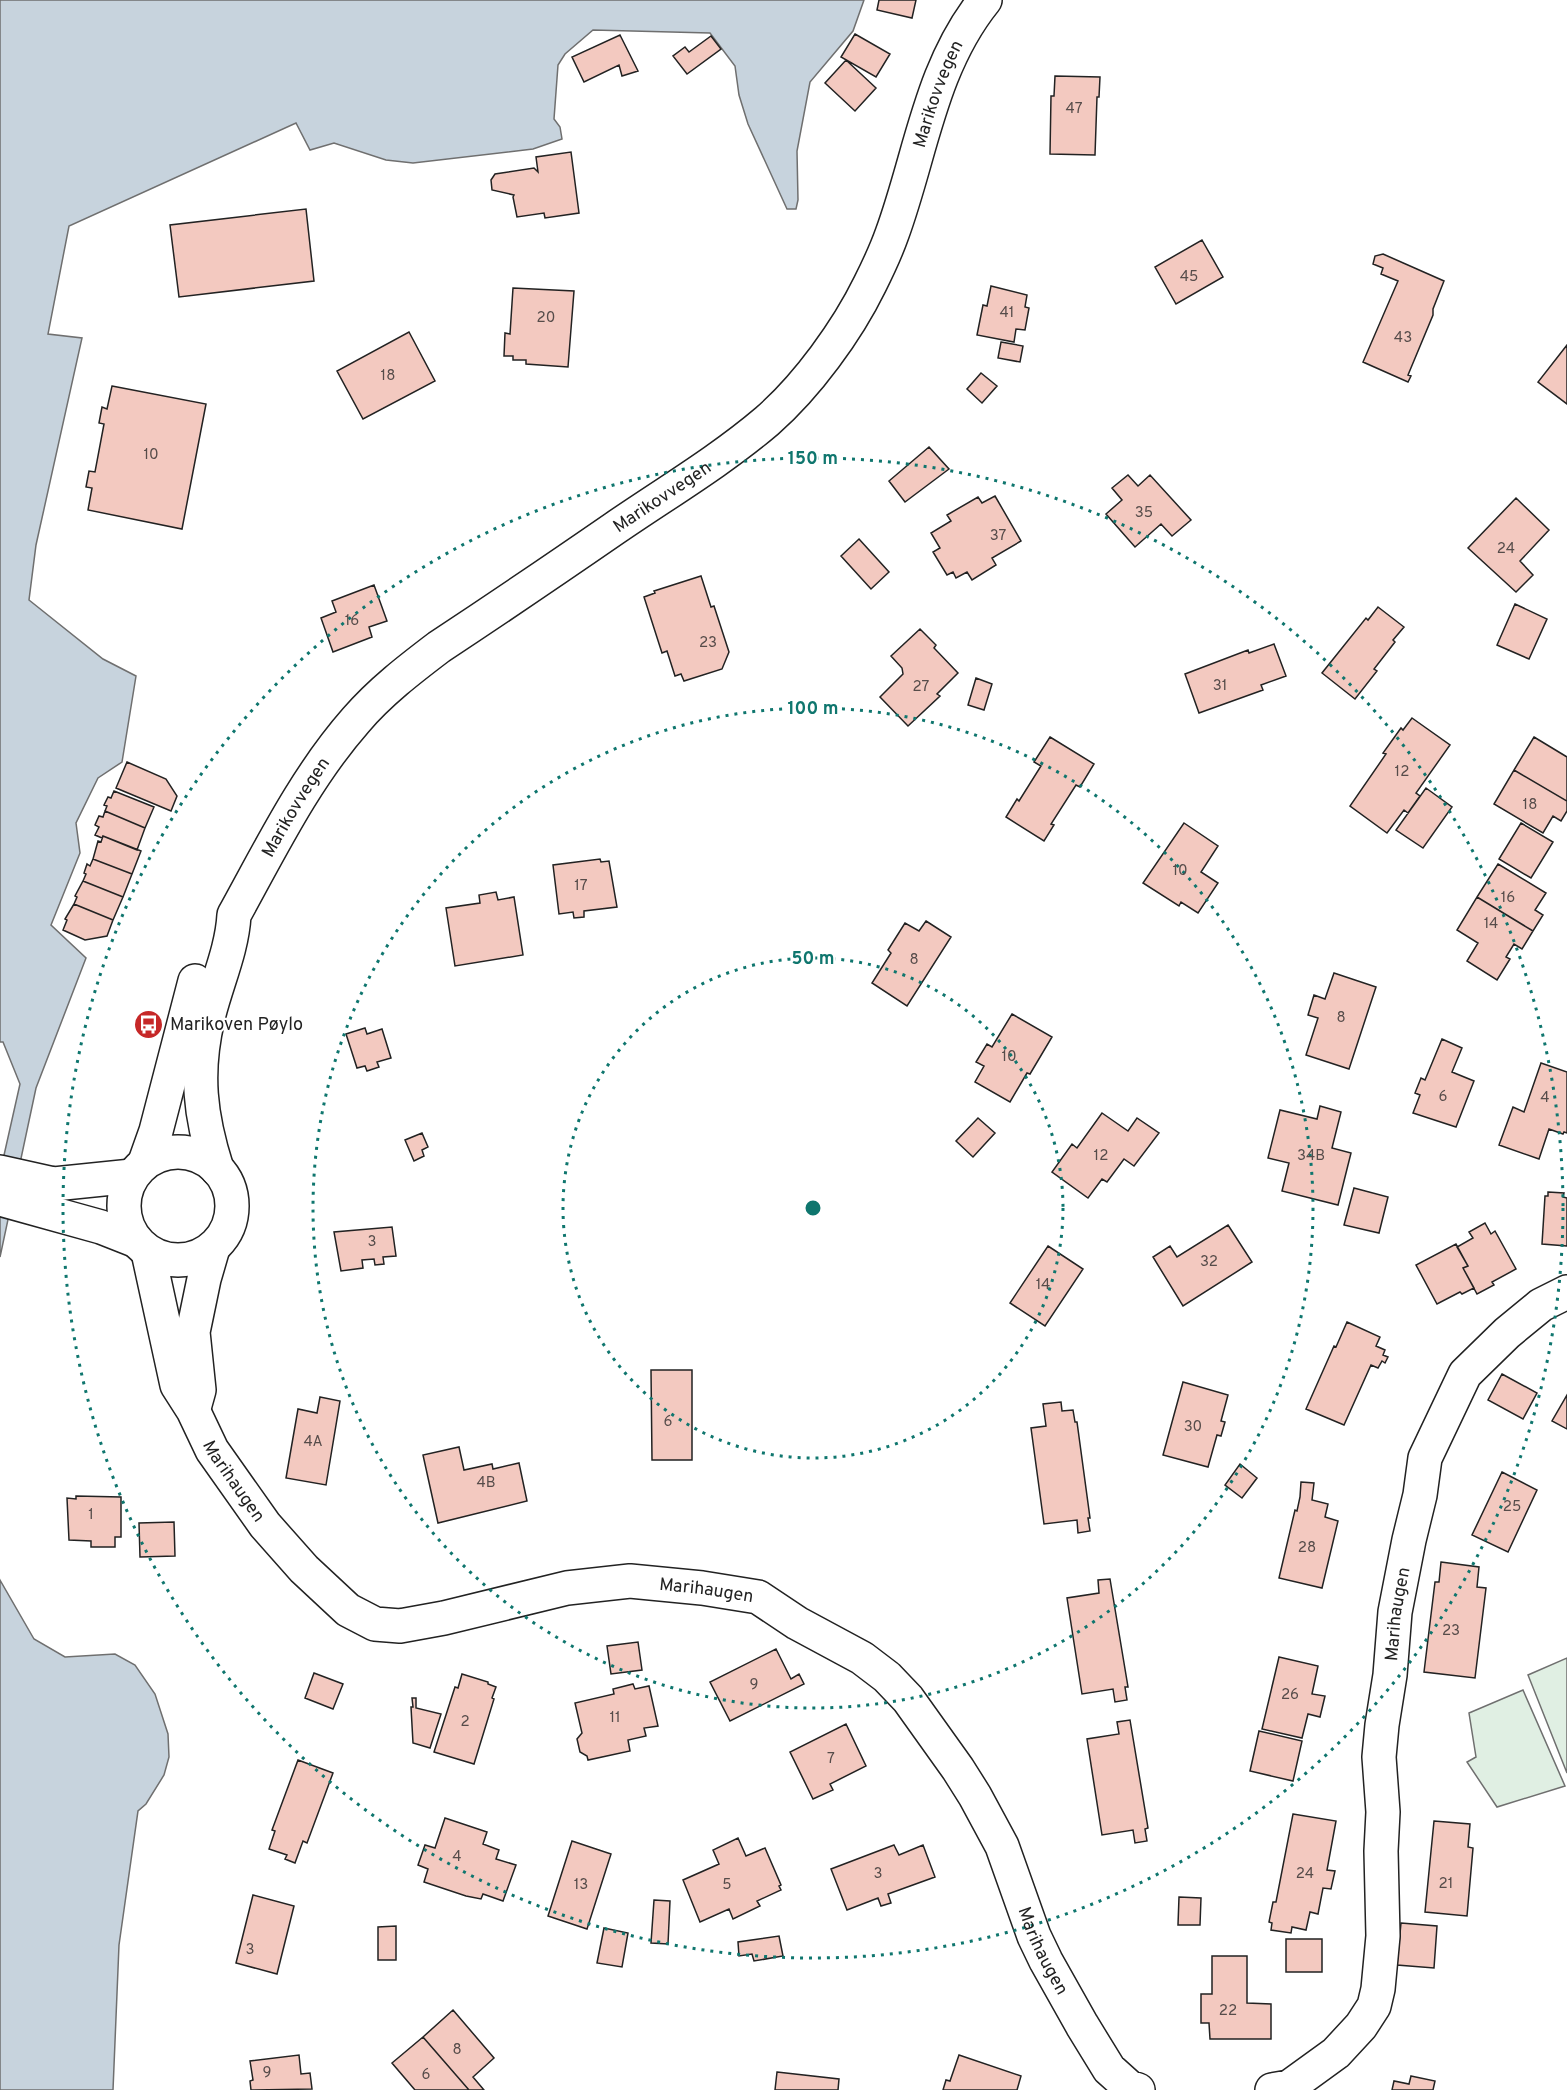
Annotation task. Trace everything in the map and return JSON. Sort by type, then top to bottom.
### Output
[{"type":"street","name":"Marikovvegen","points":[[216,1169],[207,1136],[199,1084],[207,1019],[233,932],[234,915],[299,796],[356,720],[395,681],[439,647],[718,459],[768,420],[806,380],[840,334],[869,286],[892,234],[934,94],[951,52],[972,16],[985,0]]},
{"type":"street","name":"Marikovvegen","points":[[126,1173],[156,1131],[195,982],[215,926],[234,915]]},
{"type":"street","points":[[0,1172],[54,1184],[126,1173],[178,1151],[193,1154],[211,1162],[224,1177],[231,1195],[232,1215],[226,1233],[213,1248],[196,1258],[177,1261],[158,1257],[141,1246],[101,1227],[0,1199]]},
{"type":"street","points":[[126,1173],[122,1206],[129,1232],[141,1246]]},
{"type":"street","name":"Marihaugen","points":[[141,1246],[177,1384],[193,1410],[212,1450],[264,1525],[304,1569],[348,1610],[375,1624],[400,1626],[444,1618],[517,1598],[567,1588],[630,1581],[648,1582],[758,1597],[797,1623],[862,1658],[887,1677],[908,1700],[964,1778],[1002,1846],[1034,1936],[1046,1962],[1109,2069],[1129,2087],[1138,2090]]},
{"type":"street","points":[[193,1410],[199,1390],[194,1332],[204,1279],[213,1248]]},
{"type":"street","name":"Marihaugen","points":[[1272,2090],[1289,2087],[1336,2053],[1361,2026],[1374,2006],[1383,1936],[1381,1851],[1383,1812],[1380,1757],[1382,1725],[1390,1676],[1395,1612],[1420,1495],[1425,1458],[1465,1374],[1507,1333],[1541,1305],[1567,1292]]},
{"type":"green space","points":[[1567,1658],[1567,1773],[1528,1675]]},
{"type":"green space","points":[[1523,1690],[1565,1786],[1497,1807],[1467,1762],[1476,1757],[1469,1713]]},
{"type":"shaded area","points":[[0,0],[864,0],[853,31],[810,82],[797,151],[798,200],[796,209],[787,209],[748,124],[739,95],[735,66],[710,33],[593,30],[565,54],[558,65],[554,119],[560,127],[562,139],[533,149],[413,163],[386,160],[334,143],[310,150],[296,123],[69,226],[48,334],[82,338],[36,545],[29,600],[103,659],[136,676],[122,762],[98,778],[76,823],[80,853],[51,925],[86,958],[36,1088],[0,1257],[0,1173],[20,1084],[3,1042],[0,1042]]},
{"type":"shaded area","points":[[0,1580],[34,1639],[65,1657],[115,1654],[135,1665],[155,1694],[168,1734],[169,1757],[164,1775],[146,1804],[138,1811],[119,1945],[113,2090],[0,2090]]},
{"type":"building","points":[[879,0],[916,0],[912,18],[877,10]]},
{"type":"building","points":[[855,34],[890,54],[876,77],[841,57]]},
{"type":"building","points":[[620,35],[638,71],[622,76],[619,65],[584,82],[572,57]]},
{"type":"building","points":[[711,36],[721,49],[687,74],[673,56],[685,47],[689,52]]},
{"type":"building","points":[[846,60],[876,88],[855,111],[825,83]]},
{"type":"building","points":[[1055,76],[1100,77],[1095,155],[1050,154],[1051,96],[1054,96]]},
{"type":"building","points":[[571,152],[579,213],[545,218],[544,213],[517,217],[514,195],[492,190],[491,180],[495,174],[534,168],[538,172],[536,157]]},
{"type":"building","points":[[306,209],[314,281],[179,297],[170,225]]},
{"type":"building","points":[[1202,240],[1223,277],[1176,304],[1155,267]]},
{"type":"building","points":[[1383,254],[1444,281],[1433,309],[1433,315],[1408,375],[1411,376],[1408,382],[1363,362],[1398,281],[1381,274],[1383,268],[1373,264],[1375,256]]},
{"type":"building","points":[[991,286],[1027,295],[1025,307],[1029,308],[1025,330],[1016,329],[1014,342],[977,335],[983,305],[987,306]]},
{"type":"building","points":[[513,288],[574,291],[568,367],[526,364],[526,360],[513,360],[513,356],[504,356],[505,333],[510,334]]},
{"type":"building","points":[[409,332],[435,381],[363,419],[337,371]]},
{"type":"building","points":[[1001,342],[1023,346],[1020,362],[998,358]]},
{"type":"building","points":[[1567,345],[1567,404],[1538,382]]},
{"type":"building","points":[[981,373],[997,386],[982,403],[967,389]]},
{"type":"building","points":[[112,386],[206,404],[182,529],[88,510],[92,488],[86,487],[89,471],[95,472],[104,424],[99,423],[102,407],[107,409]]},
{"type":"building","points":[[929,447],[949,469],[905,502],[889,481]]},
{"type":"building","points":[[1128,475],[1138,486],[1150,475],[1191,520],[1172,536],[1161,524],[1135,547],[1106,514],[1122,500],[1112,488]]},
{"type":"building","points":[[995,496],[1021,541],[992,558],[996,565],[972,580],[967,572],[956,578],[953,572],[947,575],[933,552],[940,548],[931,533],[951,521],[947,515],[978,497],[982,503]]},
{"type":"building","points":[[1516,498],[1549,530],[1520,561],[1533,575],[1516,592],[1468,548]]},
{"type":"building","points":[[859,539],[889,572],[871,589],[841,556]]},
{"type":"building","points":[[701,576],[711,607],[714,606],[729,652],[722,669],[684,681],[681,674],[675,676],[667,651],[662,653],[644,597],[655,593],[654,591]]},
{"type":"building","points":[[374,585],[387,621],[369,627],[372,637],[333,652],[321,618],[336,612],[332,601]]},
{"type":"building","points":[[1515,604],[1547,619],[1529,659],[1497,645]]},
{"type":"building","points":[[1378,607],[1404,627],[1374,669],[1377,671],[1355,699],[1322,673],[1366,618],[1368,620]]},
{"type":"building","points":[[920,629],[936,645],[934,648],[958,673],[937,694],[940,696],[908,726],[880,697],[903,674],[902,668],[891,656]]},
{"type":"building","points":[[1274,644],[1286,676],[1261,685],[1263,690],[1199,713],[1185,674],[1248,650],[1249,653]]},
{"type":"building","points":[[976,678],[992,684],[984,710],[968,705]]},
{"type":"building","points":[[1412,718],[1450,745],[1416,793],[1420,796],[1408,813],[1404,810],[1387,833],[1350,806],[1386,754],[1383,753],[1401,728],[1403,730]]},
{"type":"building","points":[[1050,737],[1094,764],[1080,787],[1076,785],[1051,824],[1054,825],[1044,841],[1006,817],[1041,766],[1034,762]]},
{"type":"building","points":[[1534,737],[1567,757],[1567,801],[1514,770]]},
{"type":"building","points":[[127,762],[166,779],[177,796],[171,811],[116,788]]},
{"type":"building","points":[[1514,770],[1567,801],[1567,811],[1561,821],[1553,816],[1543,833],[1494,804]]},
{"type":"building","points":[[1426,788],[1452,807],[1423,848],[1396,830]]},
{"type":"building","points":[[114,791],[154,807],[145,828],[105,811],[107,806],[104,805]]},
{"type":"building","points":[[105,811],[145,828],[137,850],[95,835],[99,827],[95,825],[99,816],[103,817]]},
{"type":"building","points":[[1184,823],[1218,846],[1201,872],[1218,883],[1198,913],[1181,902],[1179,906],[1143,883]]},
{"type":"building","points":[[1521,823],[1553,842],[1531,878],[1499,859]]},
{"type":"building","points":[[103,836],[141,851],[132,874],[93,859],[98,841],[101,842]]},
{"type":"building","points":[[93,859],[132,874],[123,897],[83,881],[87,864],[90,866]]},
{"type":"building","points":[[600,859],[601,862],[609,861],[617,907],[584,911],[584,917],[574,918],[573,912],[559,914],[553,865]]},
{"type":"building","points":[[1498,864],[1546,893],[1535,910],[1543,915],[1533,931],[1477,897]]},
{"type":"building","points":[[83,881],[123,897],[113,920],[74,904],[77,897],[75,896]]},
{"type":"building","points":[[496,892],[498,900],[514,897],[523,955],[455,966],[446,908],[480,903],[479,895]]},
{"type":"building","points":[[1477,897],[1533,931],[1522,949],[1514,944],[1506,957],[1510,959],[1497,980],[1467,961],[1478,943],[1457,930]]},
{"type":"building","points":[[74,904],[113,920],[107,936],[85,940],[63,930],[67,920],[65,919]]},
{"type":"building","points":[[926,921],[951,937],[907,1006],[872,983],[891,953],[888,950],[905,923],[919,931]]},
{"type":"building","points":[[1334,973],[1376,987],[1349,1069],[1306,1055],[1318,1018],[1308,1015],[1314,995],[1325,999]]},
{"type":"building","points":[[1012,1014],[1052,1037],[1010,1102],[975,1082],[984,1066],[976,1062],[987,1044],[992,1047]]},
{"type":"building","points":[[365,1028],[367,1034],[382,1029],[391,1058],[377,1062],[379,1067],[367,1071],[365,1066],[357,1068],[346,1034]]},
{"type":"building","points":[[1442,1039],[1462,1048],[1452,1072],[1474,1081],[1456,1127],[1413,1113],[1420,1095],[1415,1093],[1421,1078],[1425,1080]]},
{"type":"building","points":[[1541,1063],[1567,1072],[1567,1133],[1563,1134],[1549,1129],[1539,1159],[1499,1145],[1513,1107],[1524,1112]]},
{"type":"building","points":[[1320,1106],[1341,1112],[1332,1148],[1351,1153],[1338,1205],[1282,1191],[1289,1163],[1268,1158],[1280,1110],[1317,1119]]},
{"type":"building","points":[[1102,1113],[1128,1131],[1137,1118],[1159,1133],[1134,1166],[1124,1159],[1107,1182],[1102,1179],[1088,1198],[1052,1172],[1072,1144],[1077,1148]]},
{"type":"building","points":[[978,1118],[995,1133],[973,1157],[956,1141]]},
{"type":"building","points":[[422,1133],[428,1147],[422,1150],[424,1156],[414,1161],[405,1140]]},
{"type":"building","points":[[1354,1188],[1388,1197],[1379,1233],[1344,1225]]},
{"type":"building","points":[[1548,1192],[1564,1193],[1563,1197],[1567,1198],[1567,1246],[1542,1244],[1545,1196],[1548,1196]]},
{"type":"building","points":[[1485,1223],[1491,1234],[1495,1231],[1516,1269],[1492,1282],[1494,1285],[1477,1294],[1463,1268],[1468,1266],[1457,1247],[1473,1238],[1469,1232]]},
{"type":"building","points":[[1228,1225],[1252,1262],[1183,1306],[1153,1257],[1170,1246],[1177,1257]]},
{"type":"building","points":[[392,1227],[396,1256],[383,1257],[384,1264],[375,1265],[374,1259],[362,1260],[363,1268],[341,1271],[334,1232]]},
{"type":"building","points":[[1456,1244],[1468,1266],[1463,1268],[1474,1288],[1462,1294],[1460,1292],[1437,1304],[1416,1265]]},
{"type":"building","points":[[1048,1246],[1083,1269],[1045,1326],[1010,1303]]},
{"type":"building","points":[[1347,1322],[1380,1337],[1376,1346],[1385,1350],[1383,1355],[1388,1357],[1385,1363],[1382,1361],[1378,1368],[1371,1365],[1344,1425],[1306,1409]]},
{"type":"building","points":[[651,1370],[692,1370],[692,1460],[652,1460]]},
{"type":"building","points":[[1502,1374],[1537,1393],[1523,1419],[1488,1400]]},
{"type":"building","points":[[1183,1382],[1228,1395],[1221,1421],[1225,1422],[1221,1436],[1217,1435],[1208,1467],[1163,1455]]},
{"type":"building","points":[[1567,1395],[1567,1429],[1552,1421]]},
{"type":"building","points":[[320,1397],[340,1401],[326,1485],[286,1478],[298,1409],[317,1413]]},
{"type":"building","points":[[1061,1402],[1062,1411],[1073,1410],[1075,1422],[1077,1422],[1090,1531],[1078,1533],[1077,1520],[1044,1524],[1031,1428],[1046,1426],[1043,1404]]},
{"type":"building","points":[[459,1447],[464,1470],[492,1464],[493,1469],[519,1463],[527,1501],[438,1523],[423,1455]]},
{"type":"building","points":[[1240,1464],[1257,1478],[1242,1498],[1225,1485]]},
{"type":"building","points":[[1502,1472],[1537,1490],[1508,1552],[1472,1535]]},
{"type":"building","points":[[1301,1482],[1314,1483],[1312,1500],[1328,1504],[1325,1517],[1338,1521],[1322,1588],[1279,1578],[1295,1510],[1297,1511]]},
{"type":"building","points":[[76,1496],[121,1497],[121,1537],[115,1537],[115,1547],[91,1547],[91,1541],[69,1540],[67,1498],[76,1499]]},
{"type":"building","points":[[174,1522],[175,1556],[140,1557],[139,1523]]},
{"type":"building","points":[[1441,1562],[1479,1567],[1477,1587],[1486,1588],[1475,1678],[1424,1672],[1435,1582],[1439,1582]]},
{"type":"building","points":[[1110,1579],[1128,1687],[1125,1687],[1127,1700],[1115,1702],[1113,1689],[1082,1694],[1067,1598],[1099,1593],[1098,1580]]},
{"type":"building","points":[[638,1642],[642,1670],[611,1674],[607,1646]]},
{"type":"building","points":[[776,1649],[791,1679],[799,1674],[804,1684],[730,1721],[710,1682]]},
{"type":"building","points":[[1279,1657],[1318,1666],[1312,1694],[1325,1696],[1320,1717],[1308,1714],[1302,1738],[1262,1729]]},
{"type":"building","points":[[314,1673],[343,1684],[333,1709],[305,1698]]},
{"type":"building","points":[[462,1674],[488,1682],[496,1687],[474,1764],[434,1752],[455,1687],[458,1688]]},
{"type":"building","points":[[633,1684],[635,1689],[649,1686],[658,1726],[644,1728],[646,1736],[628,1740],[630,1751],[588,1760],[587,1756],[580,1752],[577,1739],[582,1733],[575,1703],[614,1694],[613,1689]]},
{"type":"building","points":[[412,1698],[416,1698],[416,1708],[441,1714],[430,1748],[413,1743]]},
{"type":"building","points":[[1130,1720],[1148,1828],[1145,1829],[1147,1841],[1135,1843],[1133,1830],[1102,1835],[1087,1739],[1119,1734],[1117,1722]]},
{"type":"building","points":[[846,1724],[866,1766],[830,1784],[833,1790],[813,1799],[790,1752]]},
{"type":"building","points":[[1259,1731],[1302,1741],[1293,1781],[1250,1771]]},
{"type":"building","points":[[298,1760],[333,1773],[307,1843],[303,1841],[295,1863],[285,1859],[287,1855],[269,1849],[275,1831],[272,1830]]},
{"type":"building","points":[[1293,1814],[1336,1821],[1327,1870],[1335,1871],[1331,1889],[1323,1888],[1318,1914],[1310,1912],[1306,1930],[1292,1927],[1291,1933],[1271,1930],[1272,1923],[1269,1922],[1273,1902],[1276,1902]]},
{"type":"building","points":[[445,1818],[487,1832],[483,1844],[499,1850],[496,1859],[516,1865],[503,1901],[483,1894],[481,1899],[466,1896],[424,1882],[428,1869],[418,1865],[425,1845],[435,1848]]},
{"type":"building","points":[[1434,1821],[1470,1824],[1468,1847],[1473,1848],[1467,1916],[1425,1912]]},
{"type":"building","points":[[738,1838],[746,1856],[765,1848],[781,1890],[757,1901],[760,1906],[733,1919],[729,1909],[700,1922],[683,1880],[719,1864],[713,1850]]},
{"type":"building","points":[[572,1841],[611,1854],[587,1929],[548,1916]]},
{"type":"building","points":[[894,1845],[899,1855],[923,1845],[935,1877],[888,1894],[891,1903],[881,1906],[878,1898],[847,1910],[831,1869]]},
{"type":"building","points":[[253,1895],[294,1906],[277,1974],[236,1963]]},
{"type":"building","points":[[1179,1897],[1201,1898],[1200,1925],[1178,1925]]},
{"type":"building","points":[[654,1900],[670,1901],[668,1944],[651,1943]]},
{"type":"building","points":[[1401,1923],[1437,1926],[1434,1968],[1397,1965]]},
{"type":"building","points":[[396,1926],[396,1960],[378,1960],[378,1927]]},
{"type":"building","points":[[604,1928],[628,1933],[622,1967],[597,1963]]},
{"type":"building","points":[[779,1936],[783,1956],[754,1961],[752,1954],[739,1956],[738,1942]]},
{"type":"building","points":[[1286,1939],[1322,1939],[1322,1972],[1286,1972]]},
{"type":"building","points":[[1212,1956],[1247,1956],[1247,2003],[1271,2004],[1271,2039],[1210,2039],[1209,2023],[1201,2023],[1201,1994],[1212,1994]]},
{"type":"building","points":[[453,2010],[494,2058],[473,2077],[484,2090],[469,2090],[423,2037]]},
{"type":"building","points":[[423,2037],[469,2090],[415,2090],[392,2063]]},
{"type":"building","points":[[299,2055],[301,2074],[310,2073],[312,2089],[251,2090],[250,2081],[253,2080],[250,2061]]},
{"type":"building","points":[[959,2055],[1021,2076],[1017,2090],[943,2090],[946,2080],[950,2081]]},
{"type":"building","points":[[777,2072],[839,2079],[838,2090],[775,2090]]},
{"type":"building","points":[[1411,2076],[1435,2081],[1433,2090],[1392,2090],[1394,2081],[1409,2084]]},
{"type":"place","name":"Marikoven Pøylo","points":[[149,1024]]}]
